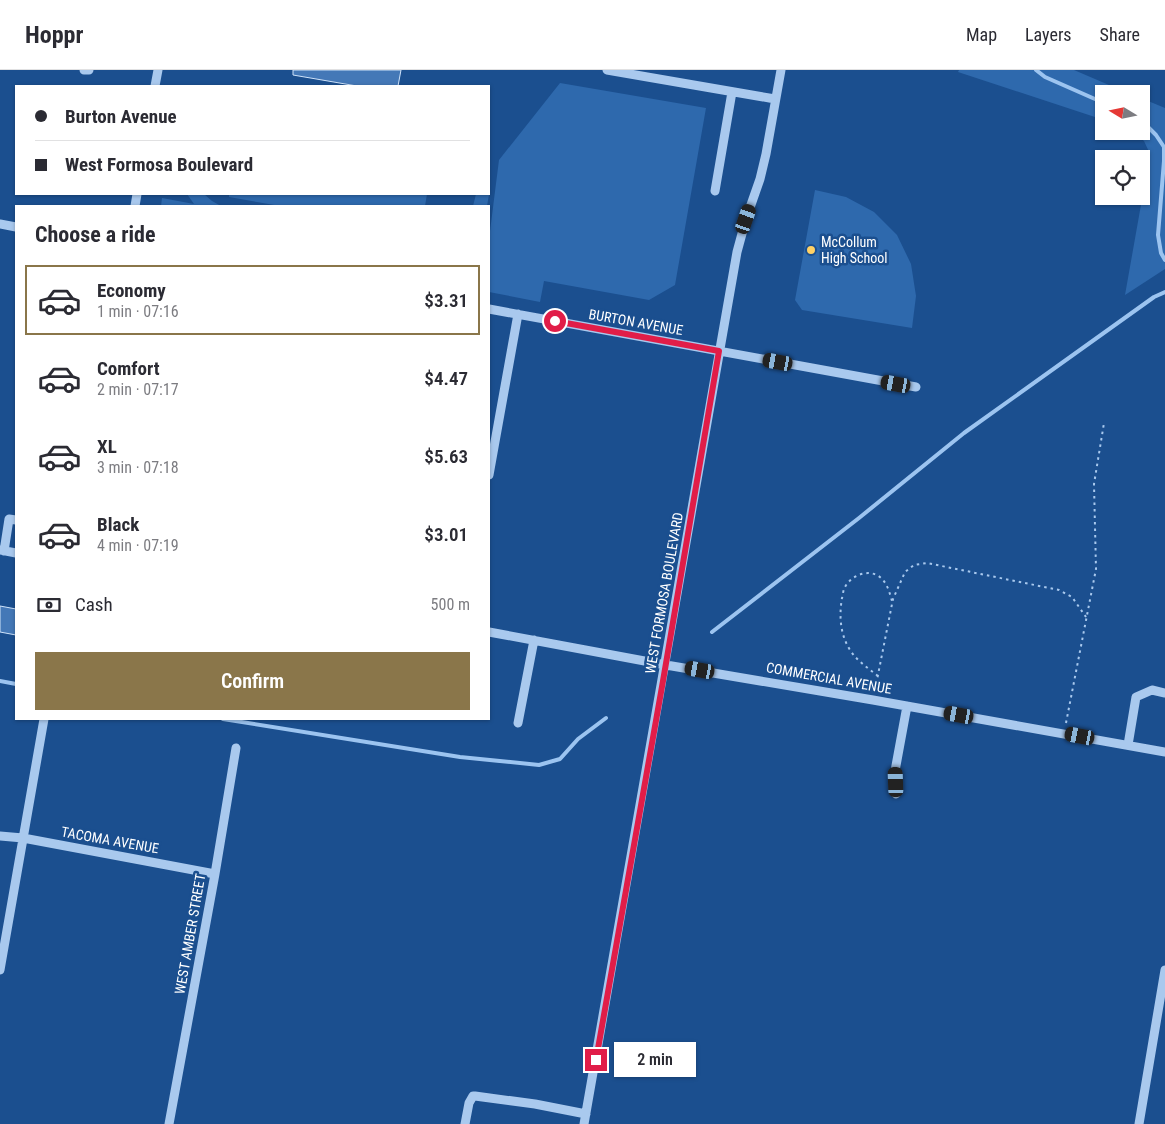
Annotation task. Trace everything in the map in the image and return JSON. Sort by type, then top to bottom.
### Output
[{"type":"street","points":[[84,70],[89,70]]},
{"type":"street","points":[[155,85],[158,70]]},
{"type":"street","points":[[607,70],[776,99]]},
{"type":"street","name":"WEST FORMOSA BOULEVARD","points":[[584,1124],[737,252],[760,179],[780,70]]},
{"type":"street","points":[[715,191],[732,92]]},
{"type":"street","points":[[0,224],[15,227]]},
{"type":"street","name":"BURTON AVENUE","points":[[490,309],[916,387]]},
{"type":"street","points":[[490,469],[518,314]]},
{"type":"street","points":[[8,518],[2,550],[15,553]]},
{"type":"street","name":"COMMERCIAL AVENUE","points":[[490,632],[666,665],[1165,752]]},
{"type":"street","points":[[518,723],[534,640]]},
{"type":"street","points":[[1128,745],[1136,697],[1152,690],[1165,693]]},
{"type":"street","points":[[896,794],[895,771],[907,706]]},
{"type":"street","points":[[0,970],[44,720]]},
{"type":"street","name":"WEST AMBER STREET","points":[[169,1124],[236,748]]},
{"type":"street","name":"TACOMA AVENUE","points":[[0,836],[23,838],[215,874]]},
{"type":"street","points":[[1139,1124],[1165,970]]},
{"type":"street","points":[[465,1124],[469,1103],[473,1096],[535,1104],[586,1114]]},
{"type":"path","points":[[1064,733],[1096,569],[1094,484],[1104,423]]},
{"type":"path","points":[[873,700],[893,603],[905,572],[914,565],[927,563],[1059,590],[1072,597],[1086,617]]},
{"type":"path","points":[[878,676],[860,662],[850,650],[843,635],[841,608],[844,588],[853,578],[864,572],[874,574],[882,578],[893,603]]},
{"type":"shaded area","points":[[959,70],[1074,70],[1109,85],[1095,85],[1095,117],[958,72]]},
{"type":"shaded area","points":[[560,83],[706,108],[675,285],[649,300],[544,281],[540,302],[490,292],[490,231],[499,160]]},
{"type":"shaded area","points":[[1150,102],[1165,108],[1165,269],[1125,295],[1141,205],[1150,205],[1150,150],[1148,150],[1144,141],[1150,140]]},
{"type":"shaded area","points":[[815,190],[846,197],[874,212],[897,235],[911,264],[916,296],[912,328],[802,310],[795,300]]},
{"type":"shaded area","points":[[188,195],[205,195],[219,205],[161,205],[162,198],[194,204]]},
{"type":"shaded area","points":[[229,195],[427,195],[425,205],[274,205],[229,197]]},
{"type":"shaded area","points":[[476,195],[489,195],[487,205],[473,205]]},
{"type":"building","points":[[293,70],[401,70],[398,85],[351,85],[293,75]]},
{"type":"building","points":[[0,606],[15,609],[15,635],[0,632]]},
{"type":"waterway","points":[[1036,70],[1045,77],[1095,99]]},
{"type":"waterway","points":[[1150,129],[1164,147],[1158,235],[1161,253],[1165,260]]},
{"type":"waterway","points":[[712,632],[859,518],[964,433],[1154,297],[1165,292]]},
{"type":"waterway","points":[[0,681],[15,684]]},
{"type":"waterway","points":[[229,720],[460,757],[539,765],[560,759],[578,739],[606,718]]},
{"type":"place","name":"McCollum High School","points":[[811,250]]},
{"type":"route","points":[[555,321],[719,351],[596,1060]]}]
